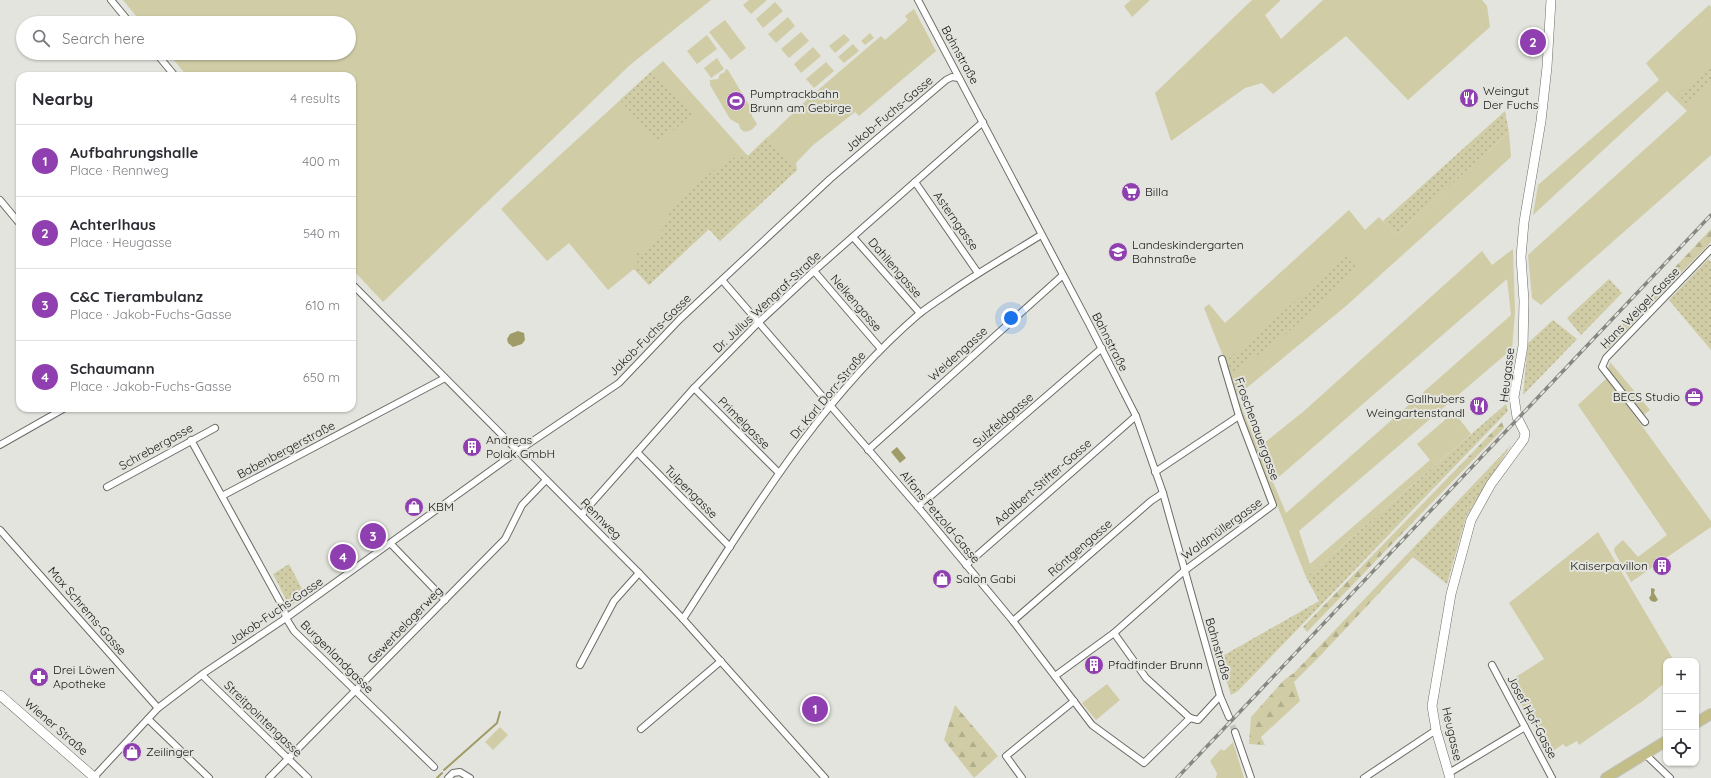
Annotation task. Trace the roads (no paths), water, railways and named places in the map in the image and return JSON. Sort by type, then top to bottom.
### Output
[{"type":"main road","points":[[1699,721],[1711,714]]},
{"type":"main road","points":[[1606,778],[1663,743]]},
{"type":"street","points":[[111,0],[124,16]]},
{"type":"street","name":"Bahnstraße","points":[[918,0],[958,78],[965,87],[1041,236],[1102,348],[1136,416],[1163,493],[1220,696],[1229,717]]},
{"type":"street","name":"Heugasse","points":[[1450,776],[1436,730],[1432,706],[1452,594],[1471,520],[1491,484],[1524,438],[1525,433],[1517,417],[1514,397],[1523,346],[1524,301],[1521,257],[1524,222],[1541,121],[1547,67],[1551,0]]},
{"type":"street","points":[[162,60],[172,72]]},
{"type":"street","name":"Jakob-Fuchs-Gasse","points":[[95,777],[158,708],[202,675],[391,544],[518,451],[619,383],[680,319],[830,179],[946,80],[952,77],[958,78]]},
{"type":"street","name":"Dr. Julius Wengraf-Straße","points":[[582,514],[694,388],[759,322],[814,271],[983,122]]},
{"type":"street","name":"Asterngasse","points":[[915,182],[978,272]]},
{"type":"street","points":[[0,200],[16,219]]},
{"type":"street","name":"Dr. Karl Dorr-Straße","points":[[683,619],[779,474],[830,405],[881,349],[920,313],[978,272],[1041,236]]},
{"type":"street","name":"Dahliengasse","points":[[854,237],[920,313]]},
{"type":"street","name":"Hans Weigel-Gasse","points":[[1645,422],[1602,367],[1606,358],[1711,249]]},
{"type":"street","name":"Nelkengasse","points":[[814,271],[881,349]]},
{"type":"street","name":"Weidengasse","points":[[868,450],[1063,276]]},
{"type":"street","name":"Alfons Petzold-Gasse","points":[[722,280],[1013,621],[1092,725],[1144,763],[1190,718]]},
{"type":"street","name":"Rennweg","points":[[356,288],[639,573],[683,619],[825,778]]},
{"type":"street","name":"Sulzfeldgasse","points":[[918,508],[1102,348]]},
{"type":"street","name":"Froschenauergasse","points":[[1222,359],[1239,416],[1273,505]]},
{"type":"street","name":"Babenbergerstraße","points":[[222,496],[445,378]]},
{"type":"street","name":"Primelgasse","points":[[694,388],[779,474]]},
{"type":"street","points":[[0,445],[58,412]]},
{"type":"street","name":"Adalbert-Stifter-Gasse","points":[[966,565],[1136,416]]},
{"type":"street","points":[[1155,472],[1239,416]]},
{"type":"street","name":"Schrebergasse","points":[[108,487],[215,428]]},
{"type":"street","name":"Burgenlandgasse","points":[[191,440],[284,609],[286,618],[294,631],[355,692],[434,767]]},
{"type":"street","name":"Tulpengasse","points":[[637,452],[730,547]]},
{"type":"street","name":"Gewerbelagerweg","points":[[269,778],[505,539],[522,505],[546,480]]},
{"type":"street","name":"Röntgengasse","points":[[1013,621],[1151,500],[1163,493]]},
{"type":"street","name":"Waldmüllergasse","points":[[1055,676],[1114,633],[1184,571],[1273,505]]},
{"type":"street","name":"Max Schrems-Gasse","points":[[0,530],[158,708]]},
{"type":"street","points":[[391,544],[445,600]]},
{"type":"street","points":[[580,665],[614,601],[639,573]]},
{"type":"street","points":[[1114,633],[1146,678],[1190,718],[1198,720],[1220,696]]},
{"type":"street","points":[[641,729],[721,661]]},
{"type":"street","name":"Josef Hof-Gasse","points":[[1492,665],[1552,778]]},
{"type":"street","name":"Streitpointengasse","points":[[202,675],[308,778]]},
{"type":"street","name":"Wiener Straße","points":[[0,694],[95,777]]},
{"type":"street","points":[[1022,778],[1006,756],[1074,701]]},
{"type":"street","points":[[148,719],[209,778]]},
{"type":"street","points":[[1450,776],[1525,727]]},
{"type":"street","points":[[1364,778],[1436,730]]},
{"type":"street","points":[[1235,732],[1251,778]]},
{"type":"street","points":[[1645,754],[1670,778]]},
{"type":"street","points":[[448,778],[453,774],[460,772],[470,778]]},
{"type":"waterway","points":[[444,770],[497,723],[500,712]]},
{"type":"waterway","points":[[437,778],[442,773]]},
{"type":"tunnel","points":[[1229,717],[1235,732]]},
{"type":"railway","points":[[1177,778],[1711,215]]},
{"type":"place","name":"Achterlhaus","points":[[1533,42]]},
{"type":"place","name":"Weingut Der Fuchs","points":[[1469,98]]},
{"type":"place","name":"Pumptrackbahn Brunn am Gebirge","points":[[736,101]]},
{"type":"place","name":"Billa","points":[[1131,192]]},
{"type":"place","name":"Landeskindergarten Bahnstraße","points":[[1118,252]]},
{"type":"place","name":"BECS Studio","points":[[1694,397]]},
{"type":"place","name":"Gallhubers Weingartenstandl","points":[[1479,406]]},
{"type":"place","name":"Andreas Polak GmbH","points":[[472,447]]},
{"type":"place","name":"KBM","points":[[414,507]]},
{"type":"place","name":"C&C Tierambulanz","points":[[373,536]]},
{"type":"place","name":"Schaumann","points":[[343,557]]},
{"type":"place","name":"Kaiserpavillon","points":[[1662,566]]},
{"type":"place","name":"Salon Gabi","points":[[942,579]]},
{"type":"place","name":"Pfadfinder Brunn","points":[[1094,665]]},
{"type":"place","name":"Drei Löwen Apotheke","points":[[39,677]]},
{"type":"place","name":"Aufbahrungshalle","points":[[815,709]]},
{"type":"place","name":"Zeilinger","points":[[132,752]]}]
